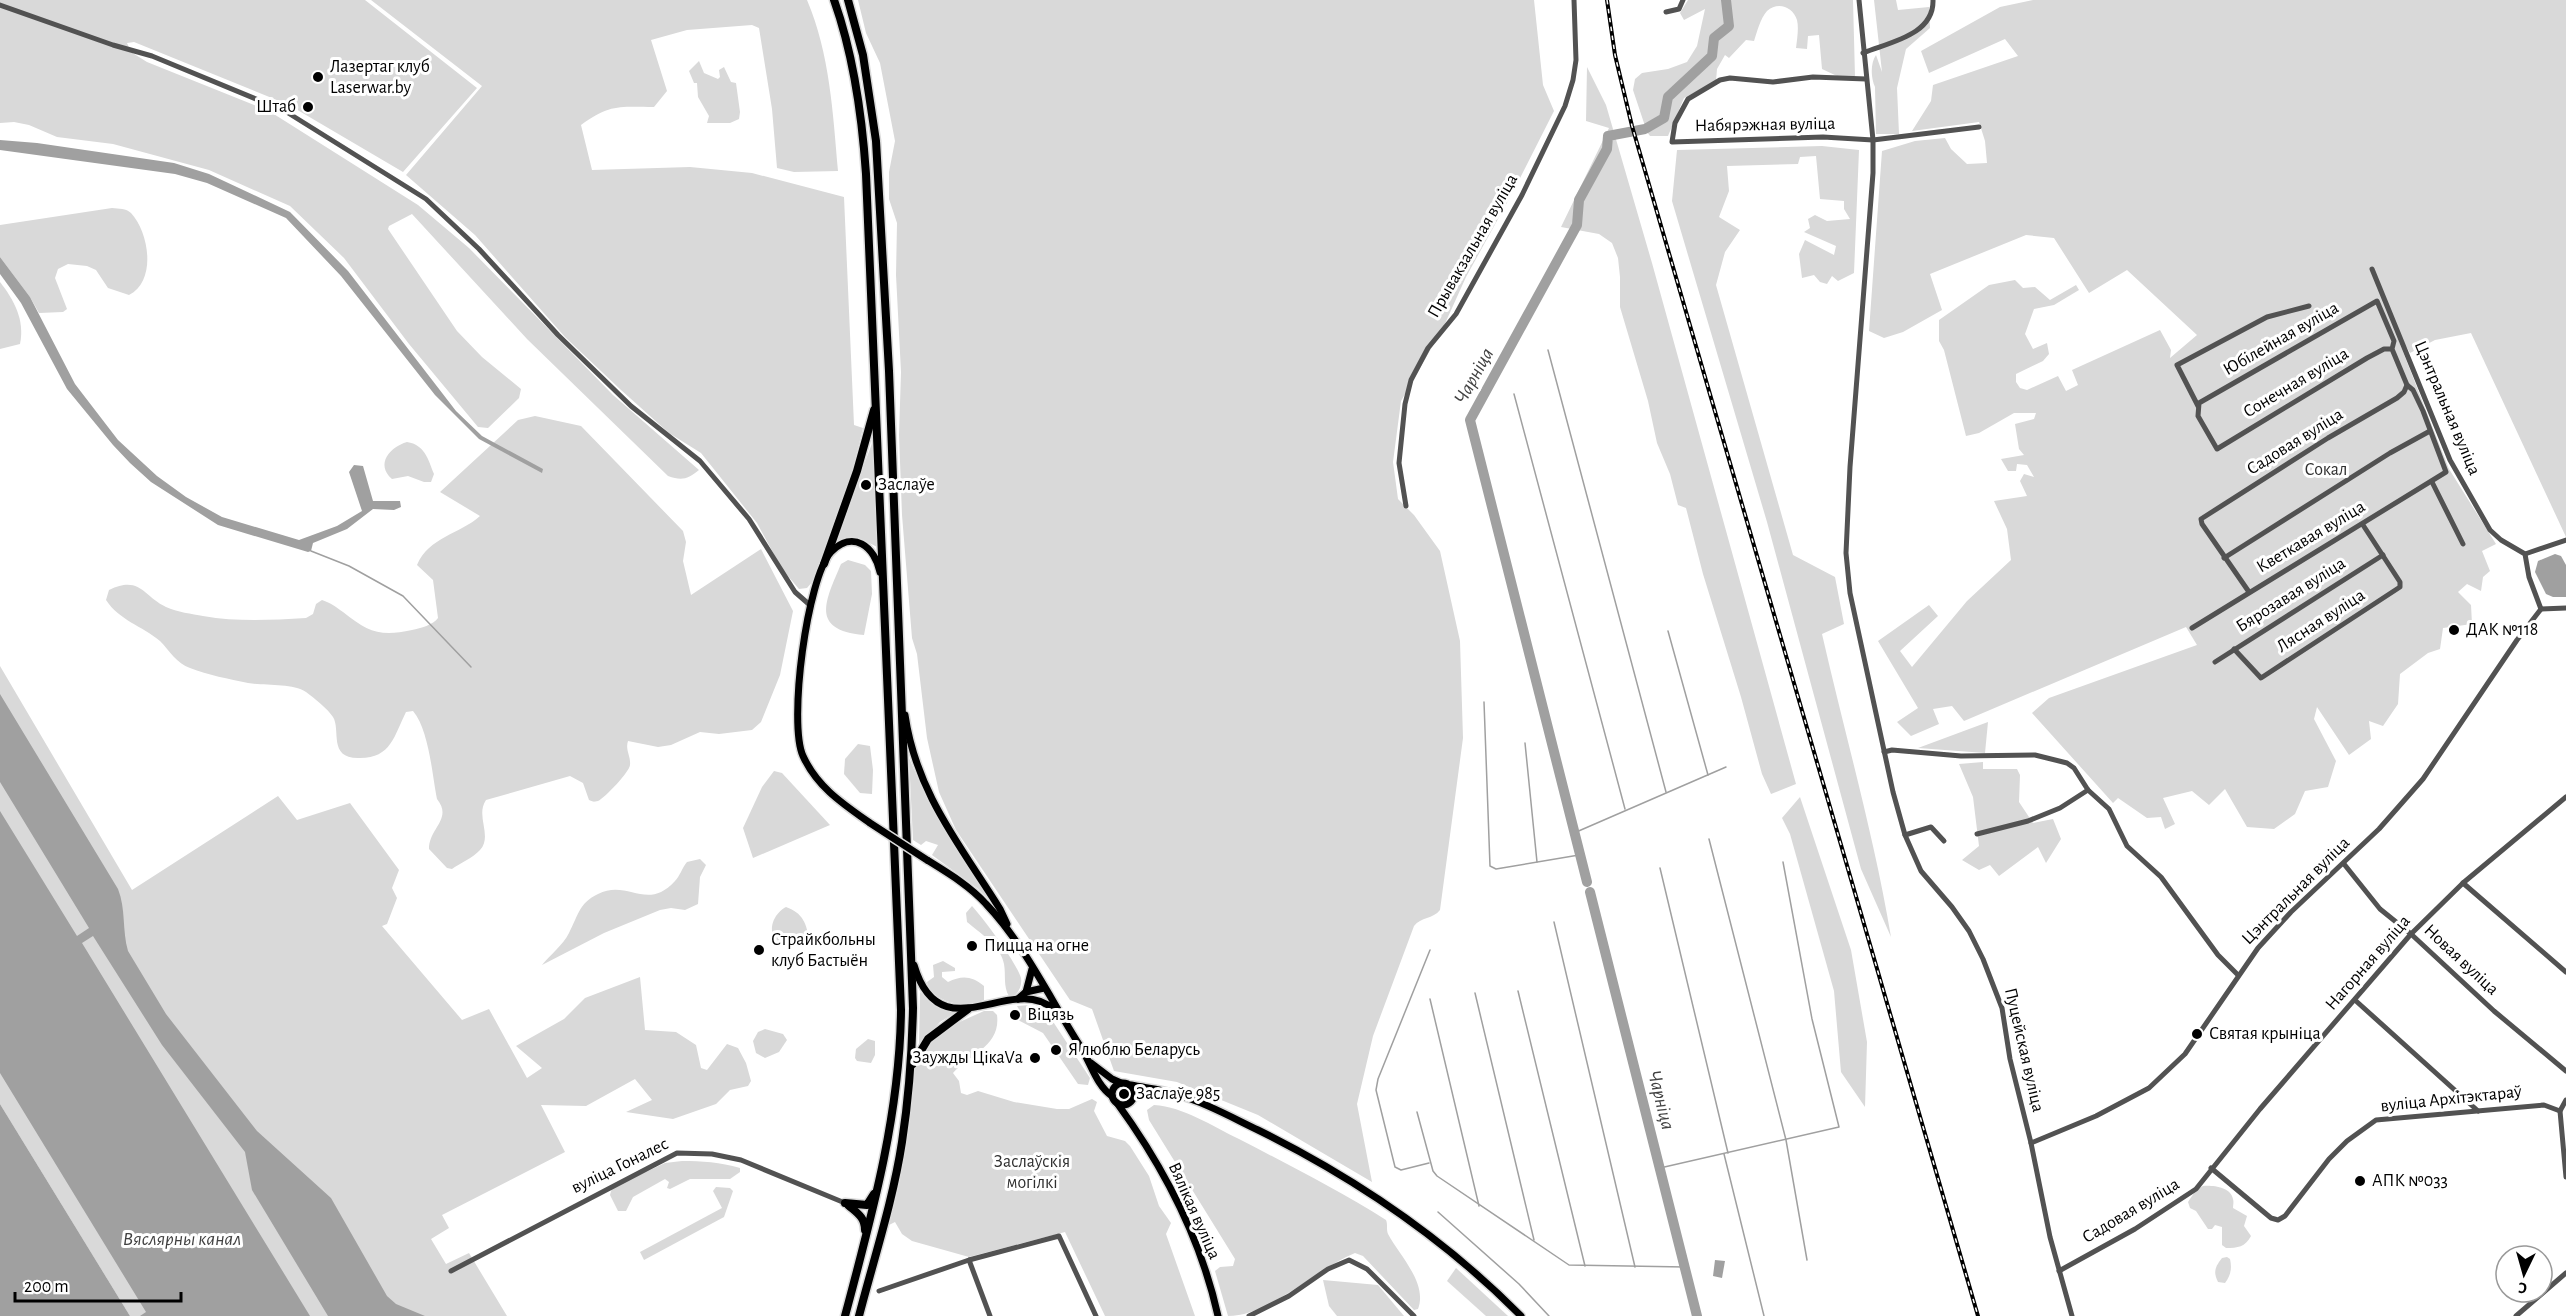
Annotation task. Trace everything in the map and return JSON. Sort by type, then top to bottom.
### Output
[{"type":"highway","points":[[834,0],[848,47],[865,152],[901,1010],[893,1104],[880,1182],[845,1316]]},
{"type":"highway","points":[[848,0],[863,55],[876,141],[885,300],[913,1008],[910,1070],[902,1142],[895,1179],[859,1316]]},
{"type":"highway","points":[[824,564],[870,430],[876,394]]},
{"type":"highway","points":[[910,1070],[928,1039],[968,1009]]},
{"type":"highway","points":[[845,1203],[867,1205],[880,1182]]},
{"type":"highway","points":[[845,1203],[865,1222],[865,1240]]},
{"type":"main road","points":[[883,591],[875,556],[866,546],[858,542],[841,545],[831,552],[824,564],[811,606],[796,699],[797,732],[801,753],[819,783],[835,798],[870,823],[978,896],[1011,935],[1090,1061],[1112,1079],[1131,1085],[1167,1091],[1211,1107],[1288,1145],[1392,1207],[1466,1266],[1521,1316]]},
{"type":"main road","points":[[901,682],[907,726],[921,780],[942,818],[1000,909],[1011,935]]},
{"type":"main road","points":[[911,955],[918,979],[932,999],[939,1003],[968,1009],[1018,999],[1038,999],[1059,1014]]},
{"type":"main road","points":[[1026,992],[1032,969]]},
{"type":"main road","points":[[1018,999],[1026,992],[1044,988]]},
{"type":"main road","points":[[1038,999],[1044,988]]},
{"type":"main road","name":"Вялікая вуліца","points":[[1090,1061],[1101,1086],[1115,1100],[1152,1154],[1187,1223],[1218,1316]]},
{"type":"main road","points":[[1122,1083],[1114,1088],[1115,1100],[1125,1105],[1148,1093],[1167,1091]]},
{"type":"main road","points":[[1131,1085],[1134,1090],[1131,1122]]},
{"type":"street","name":"Прывакзальная вуліца","points":[[1406,506],[1399,463],[1405,404],[1411,380],[1428,348],[1456,314],[1522,195],[1564,106],[1574,80],[1576,60],[1574,0]]},
{"type":"street","points":[[1666,12],[1679,9],[1683,0]]},
{"type":"street","name":"Пуцейская вуліца","points":[[1859,0],[1873,140],[1872,215],[1856,380],[1847,571],[1884,752],[1905,835],[1921,872],[1952,907],[1983,958],[2002,1008],[2010,1059],[2031,1143],[2050,1237],[2072,1316]]},
{"type":"street","points":[[1863,52],[1915,32],[1931,17],[1933,0]]},
{"type":"street","points":[[0,5],[113,45],[152,56],[285,111],[426,200],[479,249],[558,335],[631,406],[700,461],[749,519],[785,579],[811,606]]},
{"type":"street","name":"Набярэжная вуліца","points":[[1866,79],[1813,77],[1773,82],[1730,78],[1720,80],[1688,99],[1675,123],[1672,142],[1823,137],[1873,140],[1979,127]]},
{"type":"street","name":"Цэнтральная вуліца","points":[[2372,269],[2450,460],[2486,525],[2500,540],[2525,554]]},
{"type":"street","name":"Юбілейная вуліца","points":[[2198,405],[2378,301],[2394,341],[2392,349]]},
{"type":"street","points":[[2198,405],[2177,365],[2267,317],[2309,306]]},
{"type":"street","name":"Сонечная вуліца","points":[[2198,405],[2198,416],[2217,449],[2367,358],[2384,349],[2392,349]]},
{"type":"street","points":[[2249,592],[2224,558],[2390,453],[2430,431],[2413,390],[2407,385],[2392,349]]},
{"type":"street","points":[[2397,359],[2407,355]]},
{"type":"street","name":"Садовая вуліца","points":[[2224,558],[2201,519],[2328,438],[2397,398],[2404,392],[2407,385]]},
{"type":"street","name":"Кветкавая вуліца","points":[[2192,628],[2446,472],[2430,431]]},
{"type":"street","points":[[2432,482],[2463,544]]},
{"type":"street","points":[[2363,525],[2383,555]]},
{"type":"street","points":[[2566,540],[2525,554],[2529,577],[2541,609],[2566,608]]},
{"type":"street","name":"Лясная вуліца","points":[[2234,649],[2260,678],[2398,589],[2400,582],[2383,555]]},
{"type":"street","name":"Бярозавая вуліца","points":[[2215,662],[2383,555]]},
{"type":"street","name":"Цэнтральная вуліца","points":[[2031,1143],[2096,1116],[2149,1088],[2185,1054],[2205,1029],[2248,960],[2291,912],[2344,864],[2424,779],[2512,647],[2541,609]]},
{"type":"street","points":[[1884,752],[1892,750],[1961,756],[2035,754],[2067,763],[2074,768],[2088,790],[2113,815],[2127,846],[2161,877],[2218,955],[2238,975]]},
{"type":"street","points":[[1977,834],[2028,820],[2060,808],[2088,790]]},
{"type":"street","name":"Нагорная вуліца","points":[[2211,1168],[2411,934],[2463,883],[2566,797]]},
{"type":"street","points":[[1905,835],[1931,827],[1944,841]]},
{"type":"street","name":"Новая вуліца","points":[[2344,864],[2380,909],[2411,934],[2494,1011],[2566,1071]]},
{"type":"street","points":[[2463,883],[2566,972]]},
{"type":"street","points":[[2356,1001],[2478,1111]]},
{"type":"street","points":[[2566,1100],[2560,1111],[2566,1177]]},
{"type":"street","name":"вуліца Архітэктараў","points":[[2211,1168],[2271,1218],[2278,1220],[2285,1216],[2347,1141],[2376,1120],[2544,1104],[2560,1111]]},
{"type":"street","name":"вуліца Гоналес","points":[[451,1271],[676,1153],[712,1154],[741,1160],[845,1203]]},
{"type":"street","name":"Садовая вуліца","points":[[2059,1271],[2184,1198],[2196,1189],[2211,1168]]},
{"type":"street","points":[[879,1291],[969,1260],[1059,1236],[1096,1316]]},
{"type":"street","points":[[969,1260],[990,1316]]},
{"type":"street","points":[[1249,1316],[1289,1296],[1328,1269],[1349,1260],[1367,1269],[1414,1316]]},
{"type":"street","points":[[2516,1316],[2566,1273]]},
{"type":"green space","points":[[0,0],[365,0],[477,88],[403,172],[289,105],[134,42],[127,43],[131,52],[147,62],[269,111],[418,205],[469,248],[613,395],[699,470],[685,478],[668,476],[527,339],[412,214],[389,226],[388,229],[457,331],[482,357],[521,389],[519,398],[488,428],[478,427],[409,344],[344,258],[290,206],[209,170],[113,144],[57,137],[29,125],[14,122],[0,123]]},
{"type":"green space","points":[[371,0],[807,0],[826,63],[838,171],[794,172],[777,168],[772,109],[759,28],[752,25],[687,30],[651,40],[667,91],[654,107],[615,108],[600,113],[581,125],[592,170],[690,167],[752,173],[844,197],[854,425],[863,428],[852,472],[813,581],[807,588],[799,589],[782,569],[757,523],[701,453],[669,433],[621,390],[565,337],[475,235],[406,175],[482,86]]},
{"type":"green space","points":[[858,0],[1534,0],[1543,85],[1554,111],[1466,277],[1443,328],[1401,401],[1393,462],[1398,499],[1414,515],[1440,551],[1460,641],[1463,738],[1440,910],[1414,926],[1373,1036],[1357,1104],[1372,1182],[1258,1115],[1177,1082],[1114,1071],[1092,1009],[1070,1000],[956,830],[939,792],[927,738],[917,654],[912,638],[902,515],[899,435],[901,372],[896,275],[897,223],[889,199],[889,172],[895,141],[880,63],[866,33]]},
{"type":"green space","points":[[1688,0],[1853,0],[1855,77],[1837,76],[1822,69],[1819,35],[1808,36],[1807,49],[1796,48],[1798,27],[1795,15],[1785,7],[1776,6],[1765,14],[1754,41],[1746,40],[1729,58],[1725,55],[1717,69],[1716,81],[1684,98],[1668,136],[1650,136],[1633,90],[1635,79],[1642,73],[1668,69],[1687,62],[1697,46],[1705,9],[1684,20],[1680,13]]},
{"type":"green space","points":[[1874,0],[1896,0],[1898,10],[1929,7],[1930,28],[1906,49],[1897,88],[1899,134],[1876,134],[1875,87],[1872,71],[1876,55],[1882,72]]},
{"type":"green space","name":"Сокал","points":[[2033,0],[2566,0],[2566,537],[2471,333],[2435,340],[2410,353],[2394,325],[2449,469],[2496,544],[2482,551],[2490,571],[2483,577],[2481,591],[2467,584],[2458,592],[2471,605],[2472,624],[2443,628],[2440,649],[2428,653],[2400,674],[2398,704],[2383,726],[2369,721],[2371,739],[2349,755],[2317,707],[2314,719],[2336,761],[2328,787],[2305,791],[2295,814],[2274,829],[2247,827],[2225,789],[2209,805],[2192,791],[2163,798],[2175,824],[2165,829],[2161,817],[2147,818],[2118,798],[2113,803],[2032,713],[2049,698],[2197,645],[2186,627],[1964,721],[1952,706],[1933,709],[1939,724],[1911,736],[1897,722],[1918,708],[1878,641],[1929,605],[1938,616],[1900,651],[1912,667],[1967,601],[2011,560],[2007,529],[1994,501],[2027,496],[2020,481],[2024,474],[2034,477],[2027,465],[2017,464],[2016,471],[2008,471],[2001,459],[2024,455],[2019,449],[2015,424],[2034,419],[2036,413],[2014,413],[1979,433],[1966,436],[1944,350],[1939,341],[1939,320],[1989,285],[2015,280],[2023,288],[2035,287],[2050,300],[2076,285],[2079,290],[2054,305],[2034,309],[2025,334],[2033,349],[2047,343],[2049,354],[2043,361],[2016,374],[2016,382],[2020,388],[2027,390],[2058,376],[2066,391],[2078,385],[2072,370],[2160,330],[2171,350],[2170,358],[2197,335],[2127,270],[2089,293],[2054,238],[2026,235],[1930,274],[1942,310],[1903,332],[1884,338],[1869,331],[1882,151],[1915,141],[1945,138],[1951,149],[1967,164],[1987,163],[1985,141],[1979,122],[1912,131],[1931,101],[1933,85],[2018,56],[2005,39],[1929,73],[1921,51],[2000,7]]},
{"type":"green space","points":[[699,61],[704,73],[718,79],[719,70],[724,67],[731,82],[736,83],[739,119],[730,123],[707,123],[709,116],[698,97],[697,83],[694,83],[689,71]]},
{"type":"green space","points":[[1587,67],[1606,105],[1796,784],[1771,794],[1762,774],[1686,508],[1678,505],[1670,474],[1657,443],[1648,401],[1620,307],[1618,258],[1612,243],[1599,234],[1561,227],[1609,128],[1586,121]]},
{"type":"green space","points":[[1822,146],[1859,150],[1854,273],[1838,281],[1832,276],[1827,284],[1820,282],[1814,275],[1802,278],[1799,254],[1805,240],[1834,255],[1836,246],[1804,232],[1810,228],[1808,219],[1815,215],[1827,221],[1850,219],[1844,209],[1844,201],[1820,199],[1816,156],[1800,157],[1798,164],[1727,166],[1729,191],[1719,217],[1740,230],[1725,252],[1716,285],[1793,555],[1835,577],[1844,624],[1822,634],[1868,823],[1891,937],[1861,869],[1767,522],[1672,201],[1677,150]]},
{"type":"green space","points":[[112,208],[131,213],[137,221],[146,244],[147,268],[138,288],[129,295],[108,288],[96,270],[87,266],[68,264],[58,269],[55,278],[67,309],[63,312],[39,313],[0,257],[0,225]]},
{"type":"green space","points":[[0,282],[17,311],[21,335],[20,344],[0,349]]},
{"type":"green space","points":[[535,416],[581,426],[683,531],[686,542],[683,561],[691,595],[761,549],[793,611],[780,675],[761,722],[752,730],[719,734],[700,732],[671,745],[658,747],[628,741],[629,768],[617,784],[598,801],[589,800],[583,783],[570,776],[486,800],[482,813],[484,844],[474,856],[452,869],[447,868],[429,849],[432,835],[442,818],[442,812],[437,799],[423,729],[413,711],[406,712],[385,750],[369,757],[349,757],[339,748],[333,717],[306,692],[293,687],[233,680],[185,666],[160,641],[117,613],[106,600],[109,590],[128,585],[135,586],[166,607],[189,614],[254,620],[306,618],[313,614],[316,604],[322,600],[367,628],[383,633],[401,632],[427,626],[438,618],[433,580],[417,565],[429,548],[480,516],[440,492],[518,420]]},
{"type":"green space","points":[[873,441],[877,547],[865,541],[849,540],[832,548]]},
{"type":"green space","points":[[407,442],[418,446],[425,454],[434,474],[431,482],[408,476],[392,479],[387,473],[385,462],[390,452]]},
{"type":"green space","points":[[848,560],[865,565],[871,571],[872,594],[864,635],[835,627],[826,611],[827,601],[841,564]]},
{"type":"green space","points":[[0,666],[132,890],[278,796],[297,820],[350,803],[399,870],[392,888],[397,898],[387,924],[382,926],[462,1020],[489,1009],[527,1078],[542,1068],[516,1046],[564,1019],[585,998],[640,977],[645,1030],[676,1032],[696,1045],[701,1068],[707,1070],[727,1044],[738,1048],[746,1063],[751,1081],[748,1086],[730,1090],[716,1104],[673,1119],[626,1112],[652,1100],[635,1079],[586,1106],[541,1105],[565,1152],[442,1215],[449,1228],[431,1239],[446,1264],[469,1253],[507,1316],[130,1316],[0,1104]]},
{"type":"green space","points":[[1988,722],[1985,753],[1918,748]]},
{"type":"green space","points":[[858,744],[870,746],[873,770],[872,794],[860,793],[844,774],[845,759]]},
{"type":"green space","points":[[909,758],[928,801],[992,902],[932,855],[938,845],[926,841],[921,845],[913,840]]},
{"type":"green space","points":[[1983,762],[1983,769],[2017,769],[2020,775],[2019,802],[2033,823],[2053,819],[2061,839],[2046,863],[2038,847],[1999,876],[1990,865],[1979,870],[1962,860],[1979,846],[1973,797],[1959,764]]},
{"type":"green space","points":[[774,771],[782,773],[830,825],[753,858],[743,828],[762,787]]},
{"type":"green space","points":[[1800,797],[1851,950],[1867,1042],[1865,1107],[1841,1072],[1834,991],[1790,834],[1782,818]]},
{"type":"green space","points":[[700,859],[706,865],[700,877],[698,904],[685,910],[671,908],[660,910],[604,933],[542,965],[563,942],[580,910],[592,898],[609,890],[655,894],[665,890],[675,881],[687,862]]},
{"type":"green space","points":[[972,906],[999,941],[1018,971],[1021,983],[1015,995],[1009,996],[1007,992],[1004,964],[999,951],[967,922],[966,913]]},
{"type":"green space","points":[[786,907],[796,912],[803,920],[809,941],[788,946],[775,938],[772,925],[779,912]]},
{"type":"green space","points":[[943,961],[955,968],[955,971],[942,972],[942,977],[948,982],[958,978],[975,980],[984,986],[984,1000],[969,1004],[955,1003],[942,999],[929,991],[927,982],[934,977],[933,965]]},
{"type":"green space","points":[[920,992],[937,1005],[960,1010],[940,1022],[919,1046]]},
{"type":"green space","points":[[1031,1005],[1046,1011],[1090,1078],[1088,1085],[1078,1084],[1043,1033],[1016,1019],[1021,1013],[1017,1006]]},
{"type":"green space","name":"Заслаўскія могілкі","points":[[984,1011],[993,1011],[997,1015],[997,1026],[989,1042],[953,1073],[959,1081],[961,1093],[967,1095],[978,1091],[1014,1102],[1057,1109],[1069,1109],[1092,1099],[1097,1102],[1094,1111],[1107,1136],[1125,1141],[1130,1146],[1149,1176],[1159,1206],[1171,1223],[1166,1234],[1195,1316],[1105,1316],[1065,1232],[969,1257],[912,1241],[902,1234],[895,1222],[887,1226],[905,1151],[915,1065],[925,1045],[944,1029]]},
{"type":"green space","points":[[765,1029],[783,1034],[787,1040],[779,1052],[765,1058],[756,1053],[753,1041],[758,1032]]},
{"type":"green space","points":[[868,1039],[875,1041],[875,1055],[871,1063],[857,1061],[856,1049]]},
{"type":"green space","points":[[1154,1105],[1176,1109],[1208,1123],[1350,1198],[1386,1220],[1388,1234],[1416,1279],[1420,1299],[1418,1309],[1414,1310],[1363,1256],[1355,1253],[1260,1308],[1244,1314],[1228,1316],[1215,1271],[1220,1267],[1233,1266],[1235,1259],[1149,1120],[1147,1110]]},
{"type":"green space","points":[[682,1161],[725,1164],[740,1168],[740,1172],[730,1179],[690,1179],[670,1189],[667,1188],[669,1182],[665,1179],[633,1197],[626,1211],[618,1211],[610,1195],[612,1188],[665,1163]]},
{"type":"green space","points":[[2203,1186],[2225,1189],[2232,1195],[2233,1208],[2247,1216],[2244,1226],[2251,1236],[2244,1245],[2226,1248],[2222,1245],[2222,1227],[2215,1225],[2212,1229],[2208,1229],[2196,1211],[2190,1208],[2188,1202],[2196,1190]]},
{"type":"green space","points":[[716,1187],[730,1188],[733,1191],[724,1217],[644,1260],[640,1252],[722,1208],[713,1191]]},
{"type":"green space","points":[[2227,1257],[2231,1262],[2230,1274],[2225,1283],[2218,1282],[2216,1267],[2222,1258]]},
{"type":"green space","points":[[1456,1268],[1508,1316],[1486,1316],[1447,1281]]},
{"type":"green space","points":[[1323,1280],[1378,1285],[1404,1316],[1337,1316],[1329,1306]]},
{"type":"water","points":[[0,140],[37,143],[174,163],[209,174],[290,212],[348,271],[456,411],[482,436],[543,469],[542,473],[479,439],[435,395],[341,276],[286,218],[207,183],[175,174],[0,150]]},
{"type":"water","points":[[0,257],[30,297],[75,384],[118,440],[157,476],[186,497],[222,517],[299,540],[337,526],[362,511],[349,472],[354,465],[363,466],[373,501],[400,501],[401,507],[394,510],[373,509],[347,529],[313,543],[311,551],[308,552],[218,525],[151,482],[113,445],[67,389],[21,303],[0,274]]},
{"type":"water","points":[[2555,554],[2561,556],[2566,565],[2566,597],[2553,597],[2546,594],[2535,572],[2538,561]]},
{"type":"water","name":"Вяслярны канал","points":[[0,694],[118,889],[128,951],[166,1014],[257,1131],[331,1198],[387,1296],[396,1304],[425,1316],[328,1316],[252,1190],[245,1152],[162,1045],[93,936],[82,943],[310,1316],[140,1316],[146,1312],[0,1073],[0,811],[77,936],[89,928],[0,782]]},
{"type":"water","points":[[0,1104],[130,1316],[0,1316]]},
{"type":"water","points":[[1715,1260],[1725,1261],[1722,1278],[1713,1276]]},
{"type":"waterway","name":"Чарніца","points":[[1587,882],[1470,420],[1577,225],[1579,200],[1607,149],[1608,136],[1645,129],[1664,118],[1668,97],[1712,56],[1714,38],[1729,26],[1726,0]]},
{"type":"waterway","points":[[1548,350],[1666,792]]},
{"type":"waterway","points":[[1514,394],[1625,809]]},
{"type":"waterway","points":[[311,551],[349,566],[403,596],[471,667]]},
{"type":"waterway","points":[[1668,631],[1708,775]]},
{"type":"waterway","points":[[1484,702],[1490,866],[1496,869],[1579,855]]},
{"type":"waterway","points":[[1525,743],[1537,862]]},
{"type":"waterway","points":[[1574,833],[1726,767]]},
{"type":"waterway","points":[[1709,839],[1786,1140],[1807,1260]]},
{"type":"waterway","points":[[1660,1168],[1839,1127],[1812,1019],[1783,862]]},
{"type":"waterway","points":[[1660,868],[1728,1153]]},
{"type":"waterway","name":"Чарніца","points":[[1590,892],[1697,1316]]},
{"type":"waterway","points":[[1554,922],[1635,1267]]},
{"type":"waterway","points":[[1429,1163],[1401,1170],[1395,1167],[1376,1090],[1378,1079],[1430,950]]},
{"type":"waterway","points":[[1518,991],[1585,1266]]},
{"type":"waterway","points":[[1475,993],[1534,1240]]},
{"type":"waterway","points":[[1430,999],[1479,1206]]},
{"type":"waterway","points":[[1417,1112],[1433,1171],[1437,1176],[1569,1265],[1685,1267]]},
{"type":"waterway","points":[[1724,1154],[1764,1316]]},
{"type":"waterway","points":[[1438,1212],[1519,1284],[1549,1316]]},
{"type":"railway","points":[[1607,0],[1615,55],[1632,126],[1978,1316]]},
{"type":"place","name":"Лазертаг клуб Laserwar.by","points":[[318,77]]},
{"type":"place","name":"Штаб","points":[[308,107]]},
{"type":"place","name":"Заслаўе","points":[[866,485]]},
{"type":"place","name":"ДАК №118","points":[[2454,630]]},
{"type":"place","name":"Пицца на огне","points":[[972,946]]},
{"type":"place","name":"Страйкбольны клуб Бастыён","points":[[759,950]]},
{"type":"place","name":"Віцязь","points":[[1015,1015]]},
{"type":"place","name":"Святая крыніца","points":[[2197,1034]]},
{"type":"place","name":"Я люблю Беларусь","points":[[1056,1050]]},
{"type":"place","name":"Заужды ЦікаVа","points":[[1035,1058]]},
{"type":"place","name":"Заслаўе 985","points":[[1124,1094]]},
{"type":"place","name":"АПК №033","points":[[2360,1181]]}]
